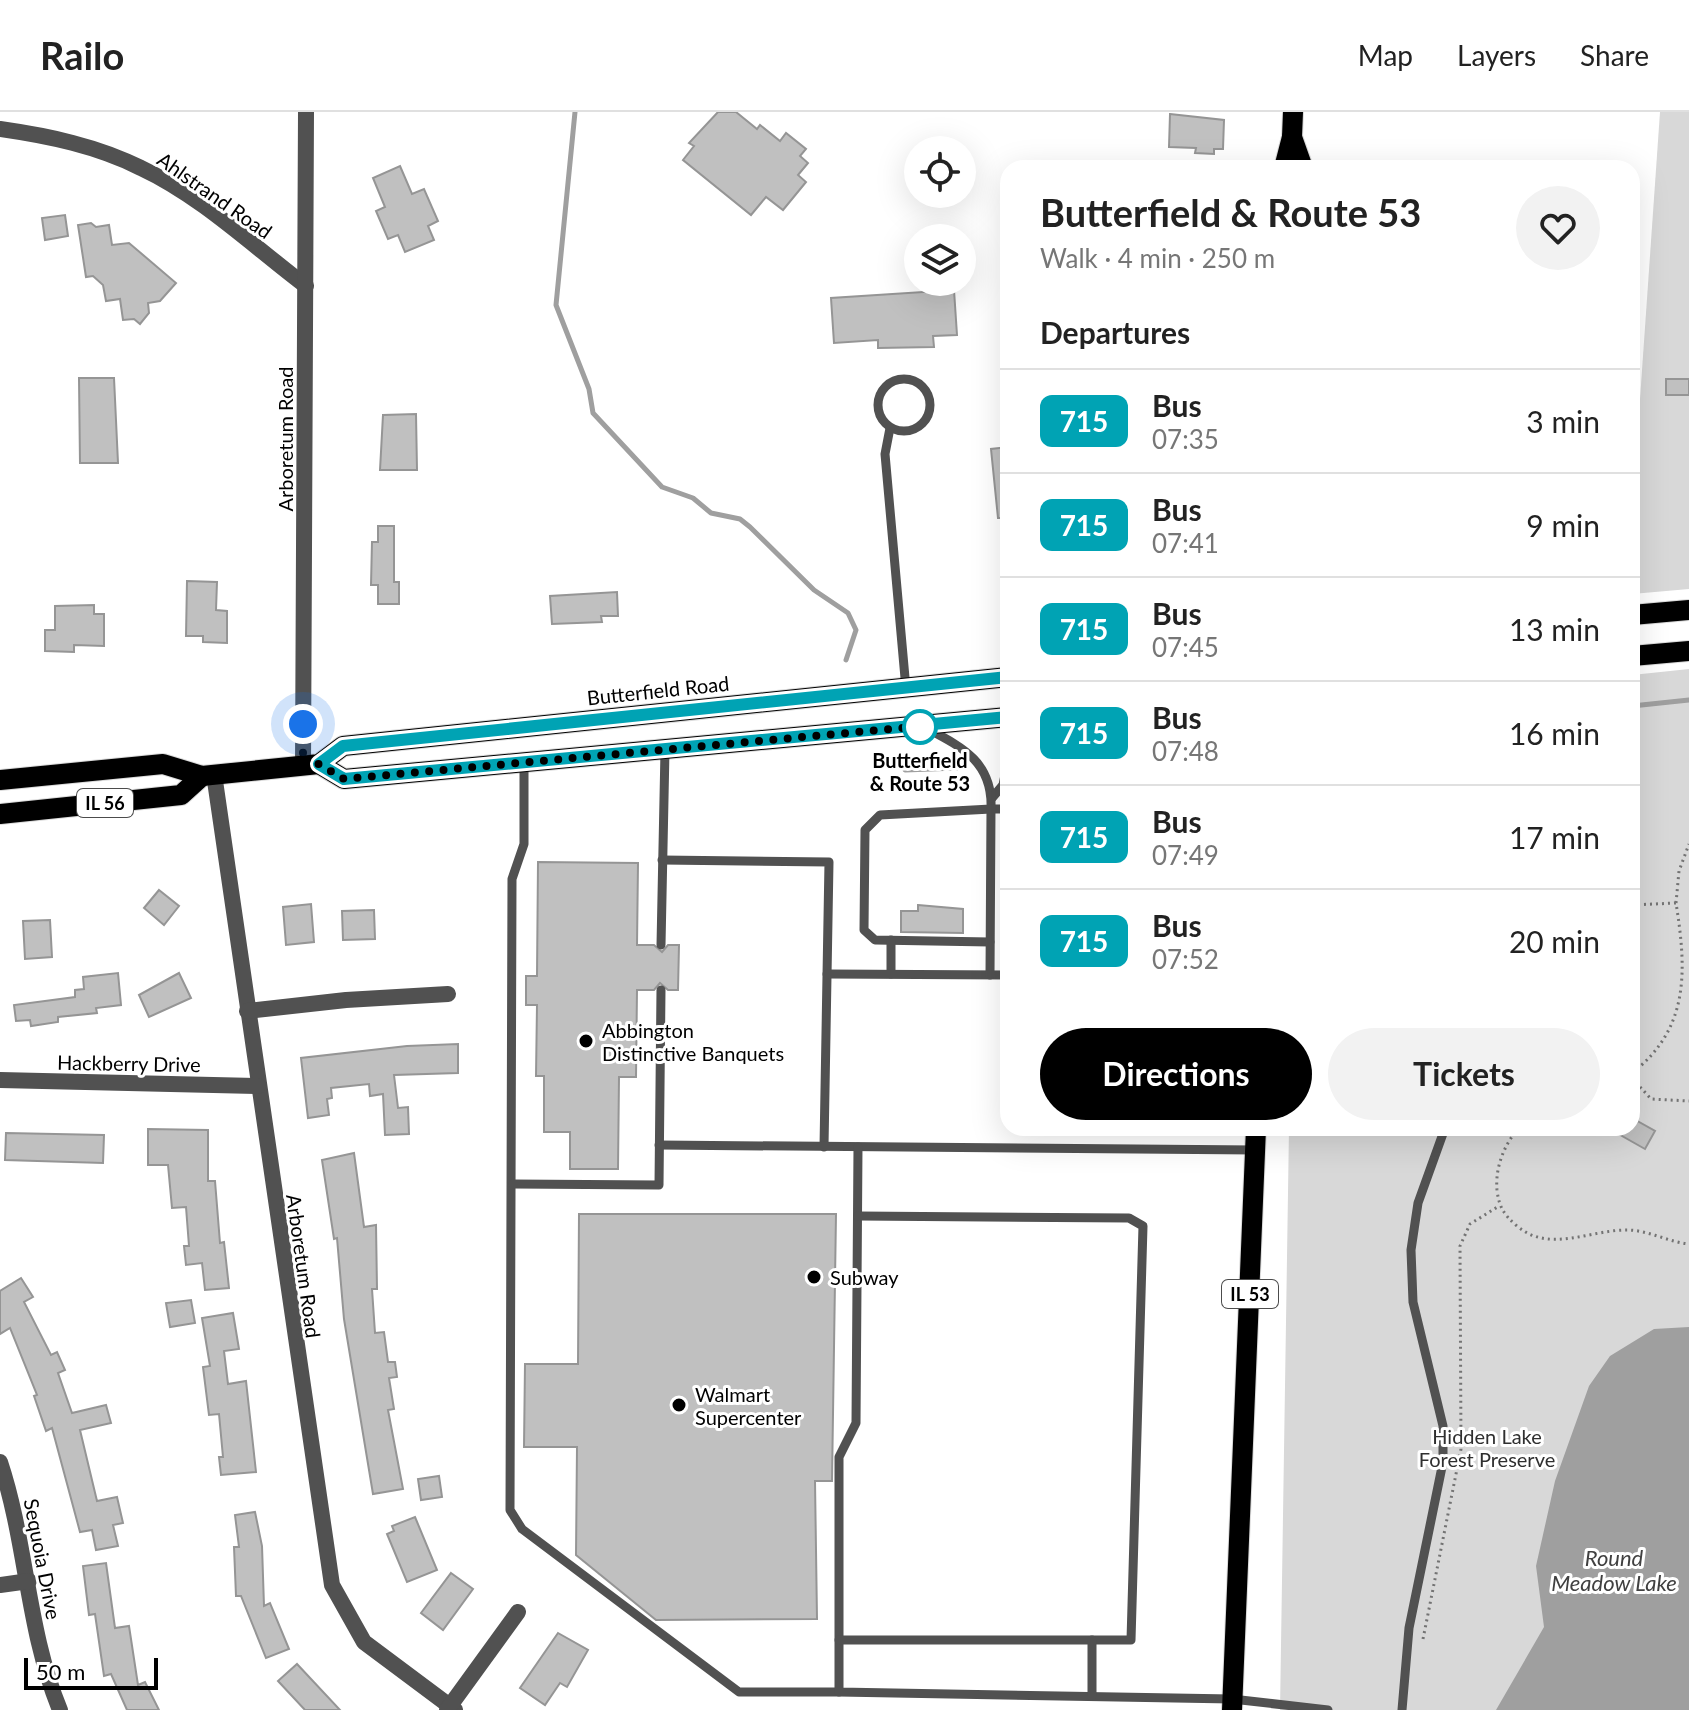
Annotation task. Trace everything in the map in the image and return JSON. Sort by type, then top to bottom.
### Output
[{"type":"main road","points":[[1286,160],[1292,137],[1293,112]]},
{"type":"main road","points":[[1292,137],[1300,160]]},
{"type":"main road","points":[[1640,614],[1689,610]]},
{"type":"main road","points":[[1640,655],[1689,651]]},
{"type":"main road","name":"Butterfield Road","points":[[0,780],[163,764],[208,775],[311,765],[343,746],[1000,678]]},
{"type":"main road","name":"Butterfield Road","points":[[311,765],[344,779],[1000,718]]},
{"type":"main road","name":"Butterfield Road","points":[[0,814],[181,795],[208,775]]},
{"type":"main road","name":"IL 53","points":[[1232,1704],[1256,1136]]},
{"type":"street","name":"Arboretum Road","points":[[306,112],[311,765]]},
{"type":"street","name":"Ahlstrand Road","points":[[0,129],[88,147],[144,169],[179,189],[306,286]]},
{"type":"street","name":"Arboretum Road","points":[[208,775],[247,1011],[332,1585],[364,1642],[451,1709]]},
{"type":"street","points":[[247,1011],[346,1000],[448,994]]},
{"type":"street","name":"Hackberry Drive","points":[[0,1080],[258,1086]]},
{"type":"street","name":"Sequoia Drive","points":[[0,1462],[18,1523],[39,1643],[60,1710]]},
{"type":"street","points":[[0,1585],[29,1581]]},
{"type":"street","points":[[451,1709],[518,1612]]},
{"type":"lane","points":[[890,428],[914,429],[926,418],[928,394],[917,382],[901,379],[881,391],[877,407],[890,428],[885,454],[906,689]]},
{"type":"lane","points":[[923,726],[963,746],[975,758],[991,804],[990,975]]},
{"type":"lane","points":[[661,945],[665,750]]},
{"type":"lane","points":[[524,761],[524,844],[512,879],[513,1184],[509,1500],[514,1519],[739,1692],[1092,1696],[1328,1710]]},
{"type":"lane","points":[[991,804],[1000,790]]},
{"type":"lane","points":[[990,942],[875,940],[864,930],[865,830],[880,815],[991,804],[1000,807]]},
{"type":"lane","points":[[662,860],[829,862],[824,1147]]},
{"type":"lane","points":[[891,940],[891,974]]},
{"type":"lane","points":[[827,974],[1000,975]]},
{"type":"lane","points":[[513,1184],[659,1185],[661,990]]},
{"type":"lane","points":[[1402,1710],[1409,1628],[1443,1462],[1443,1426],[1413,1302],[1411,1250],[1418,1203],[1442,1136]]},
{"type":"lane","points":[[659,1145],[1256,1150]]},
{"type":"lane","points":[[839,1692],[839,1457],[856,1423],[858,1147]]},
{"type":"lane","points":[[839,1640],[1131,1640],[1143,1226],[1129,1218],[858,1216]]},
{"type":"lane","points":[[1092,1640],[1092,1696]]},
{"type":"path","points":[[1640,1069],[1650,1061],[1681,1016],[1686,991],[1685,963],[1676,903],[1679,871],[1689,844]]},
{"type":"path","points":[[1640,905],[1676,903]]},
{"type":"path","points":[[1640,1085],[1651,1099],[1689,1101]]},
{"type":"path","points":[[1514,1136],[1501,1157],[1496,1183],[1499,1206],[1520,1229],[1538,1239],[1562,1240],[1631,1230],[1689,1244]]},
{"type":"green space","points":[[1660,112],[1689,112],[1689,589],[1640,593],[1640,399]]},
{"type":"green space","name":"Hidden Lake Forest Preserve","points":[[1689,669],[1689,1710],[1280,1710],[1289,1136],[1640,1136],[1640,674]]},
{"type":"water","name":"Round Meadow Lake","points":[[1689,1327],[1689,1710],[1496,1710],[1544,1627],[1536,1566],[1555,1481],[1589,1386],[1610,1356],[1654,1329]]},
{"type":"building","points":[[718,112],[736,112],[757,129],[760,125],[780,141],[786,133],[806,149],[800,156],[808,163],[798,175],[806,182],[783,210],[766,197],[751,215],[683,160],[694,146],[689,143]]},
{"type":"building","points":[[1170,114],[1224,120],[1223,149],[1214,149],[1214,154],[1195,153],[1196,148],[1169,147]]},
{"type":"building","points":[[400,166],[412,194],[424,189],[438,221],[428,226],[434,240],[405,252],[398,235],[388,239],[376,211],[385,207],[373,178]]},
{"type":"building","points":[[65,215],[68,236],[45,240],[42,218]]},
{"type":"building","points":[[91,223],[96,227],[109,225],[112,245],[129,243],[176,283],[160,301],[148,303],[149,313],[140,324],[134,319],[123,320],[120,299],[106,301],[103,285],[93,276],[86,277],[78,225]]},
{"type":"building","points":[[904,293],[904,296],[954,296],[957,335],[933,336],[934,347],[878,348],[878,340],[834,343],[831,298]]},
{"type":"building","points":[[79,378],[114,378],[118,463],[80,463]]},
{"type":"building","points":[[1666,379],[1689,379],[1689,395],[1666,395]]},
{"type":"building","points":[[416,414],[417,470],[380,470],[383,415]]},
{"type":"building","points":[[1000,448],[1000,518],[998,518],[991,449]]},
{"type":"building","points":[[378,526],[394,526],[394,582],[399,582],[399,604],[378,604],[378,585],[371,585],[372,542],[378,542]]},
{"type":"building","points":[[187,581],[217,582],[216,610],[227,611],[227,643],[203,642],[203,636],[186,636]]},
{"type":"building","points":[[617,592],[618,616],[601,616],[602,622],[552,624],[550,596]]},
{"type":"building","points":[[94,605],[94,614],[104,614],[104,646],[74,645],[74,652],[45,651],[45,630],[55,630],[55,606]]},
{"type":"building","name":"Abbington Distinctive Banquets","points":[[538,862],[638,863],[637,945],[654,945],[662,952],[668,945],[679,945],[678,990],[668,990],[660,983],[654,990],[637,990],[636,1077],[619,1077],[618,1169],[570,1169],[570,1132],[544,1132],[544,1076],[536,1076],[537,1005],[526,1005],[526,976],[537,976]]},
{"type":"building","points":[[159,890],[179,906],[164,925],[144,908]]},
{"type":"building","points":[[311,904],[314,942],[286,945],[283,907]]},
{"type":"building","points":[[918,905],[963,909],[963,933],[901,932],[901,911],[918,911]]},
{"type":"building","points":[[374,910],[375,939],[343,940],[342,911]]},
{"type":"building","points":[[50,920],[52,957],[25,959],[23,921]]},
{"type":"building","points":[[118,973],[121,1005],[96,1008],[97,1013],[58,1017],[58,1022],[31,1026],[30,1020],[16,1021],[14,1005],[75,997],[75,990],[84,989],[83,977]]},
{"type":"building","points":[[179,973],[191,998],[149,1017],[139,995]]},
{"type":"building","points":[[458,1044],[458,1073],[394,1075],[398,1108],[408,1107],[409,1134],[385,1135],[383,1094],[370,1096],[369,1084],[331,1088],[332,1098],[327,1099],[329,1115],[308,1118],[301,1058],[407,1046]]},
{"type":"building","points":[[1640,1123],[1655,1131],[1645,1149],[1622,1136],[1640,1136]]},
{"type":"building","points":[[148,1129],[208,1130],[208,1181],[215,1181],[220,1243],[224,1242],[229,1288],[205,1290],[202,1263],[186,1265],[184,1246],[189,1246],[186,1207],[172,1208],[168,1165],[148,1165]]},
{"type":"building","points":[[6,1133],[104,1135],[103,1163],[5,1160]]},
{"type":"building","points":[[354,1153],[364,1227],[376,1225],[377,1289],[372,1289],[375,1333],[384,1332],[388,1362],[395,1362],[397,1377],[389,1378],[394,1409],[388,1410],[403,1489],[373,1494],[344,1319],[337,1238],[334,1239],[322,1160]]},
{"type":"building","name":"Walmart Supercenter","points":[[579,1214],[836,1214],[832,1481],[815,1481],[817,1619],[656,1620],[576,1555],[577,1447],[524,1447],[525,1364],[578,1364]]},
{"type":"building","points":[[21,1278],[33,1297],[24,1302],[51,1355],[57,1352],[65,1370],[58,1373],[72,1413],[106,1405],[111,1423],[80,1430],[97,1501],[117,1497],[123,1523],[113,1525],[118,1546],[96,1550],[92,1530],[80,1532],[52,1428],[46,1431],[34,1396],[37,1395],[10,1328],[0,1334],[0,1291]]},
{"type":"building","points":[[191,1300],[195,1323],[170,1327],[166,1303]]},
{"type":"building","points":[[233,1313],[239,1349],[224,1351],[228,1384],[246,1381],[256,1472],[221,1475],[219,1457],[223,1457],[219,1414],[209,1415],[203,1367],[210,1366],[202,1318]]},
{"type":"building","points":[[439,1476],[442,1497],[421,1500],[418,1479]]},
{"type":"building","points":[[255,1512],[262,1546],[264,1606],[270,1603],[289,1649],[266,1658],[241,1596],[236,1596],[234,1547],[239,1547],[235,1515]]},
{"type":"building","points":[[415,1517],[437,1570],[407,1582],[387,1534],[394,1531],[392,1526]]},
{"type":"building","points":[[106,1563],[115,1628],[129,1626],[138,1685],[145,1682],[159,1710],[127,1710],[111,1674],[104,1676],[95,1614],[89,1615],[83,1566]]},
{"type":"building","points":[[451,1573],[473,1589],[443,1630],[421,1613]]},
{"type":"building","points":[[558,1633],[588,1650],[567,1687],[560,1683],[545,1705],[520,1688]]},
{"type":"building","points":[[297,1664],[340,1710],[305,1710],[278,1681]]},
{"type":"waterway","points":[[575,112],[556,305],[589,389],[593,413],[662,487],[693,498],[711,513],[740,519],[814,590],[848,613],[856,630],[846,660]]},
{"type":"waterway","points":[[1640,705],[1689,700]]},
{"type":"waterway","points":[[902,764],[905,770],[957,768]]},
{"type":"bus line","name":"715","points":[[1000,678],[343,746],[319,764],[344,779],[1000,718]]},
{"type":"place","name":"Butterfield & Route 53","points":[[920,727]]},
{"type":"place","name":"Abbington Distinctive Banquets","points":[[586,1041]]},
{"type":"place","name":"Subway","points":[[814,1277]]},
{"type":"place","name":"Walmart Supercenter","points":[[679,1405]]},
{"type":"route","points":[[303,724],[303,766],[319,764],[344,779],[923,726],[920,727]]}]
